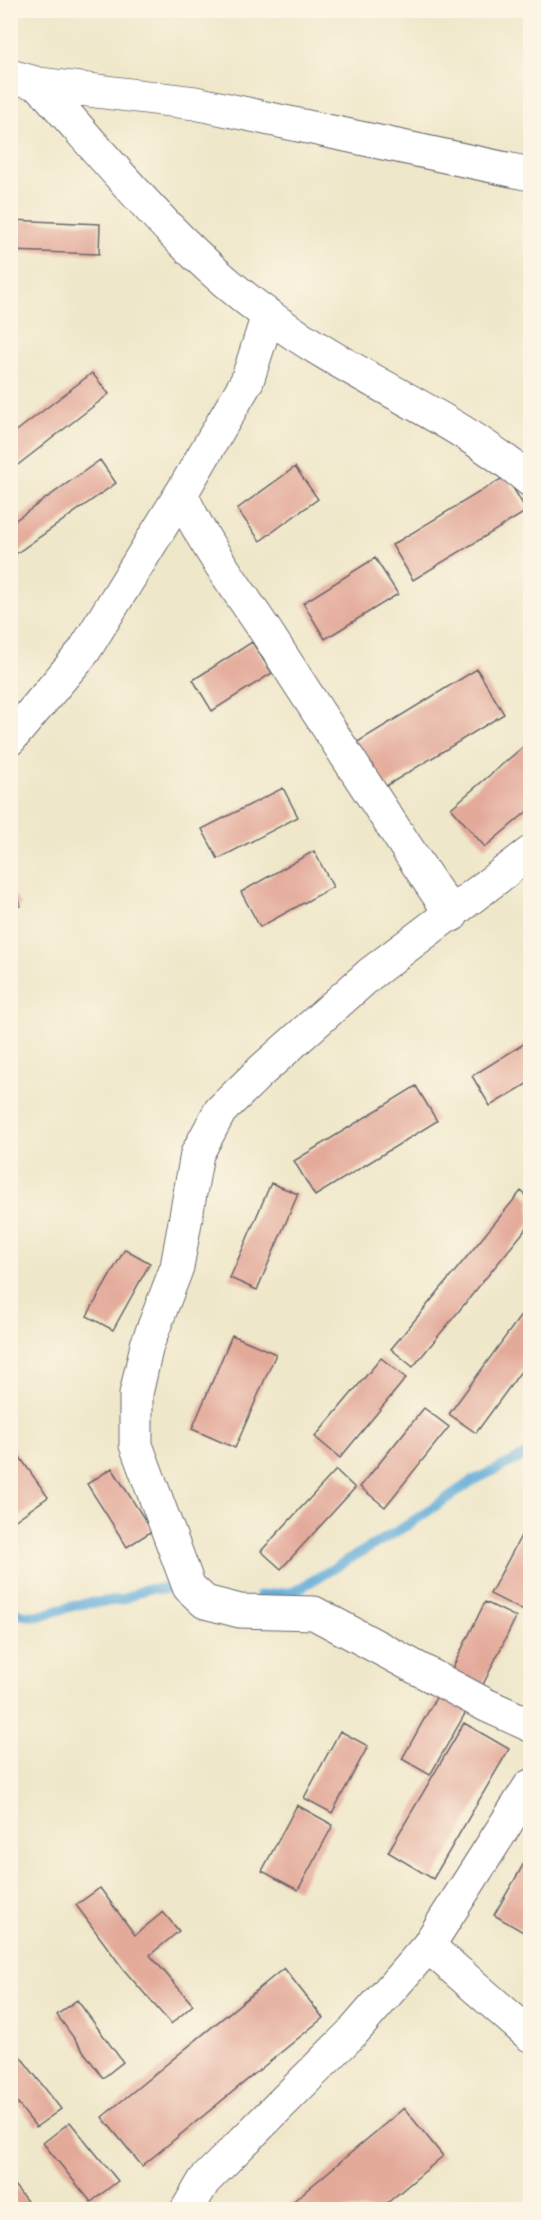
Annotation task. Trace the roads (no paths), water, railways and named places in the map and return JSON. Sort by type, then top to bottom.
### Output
[{"type":"street","points":[[25,80],[195,103],[531,174]]},
{"type":"street","points":[[25,80],[184,243],[268,315],[358,372],[452,424],[508,461],[531,480]]},
{"type":"street","points":[[10,739],[84,651],[181,494],[247,381],[268,315]]},
{"type":"street","points":[[181,494],[196,529],[273,642],[370,796],[452,915]]},
{"type":"street","points":[[531,853],[452,915],[370,974],[261,1071],[220,1111],[197,1154],[177,1267],[147,1345],[136,1395],[136,1445],[189,1587],[205,1602],[240,1611],[314,1613],[486,1705],[531,1725]]},
{"type":"street","points":[[187,2210],[204,2181],[354,2031],[428,1946],[531,1786]]},
{"type":"street","points":[[428,1946],[531,2035]]},
{"type":"waterway","points":[[260,1596],[293,1592],[406,1526],[472,1481],[530,1453]]},
{"type":"waterway","points":[[10,1610],[24,1615],[39,1616],[80,1604],[122,1600],[145,1589],[185,1588]]}]
